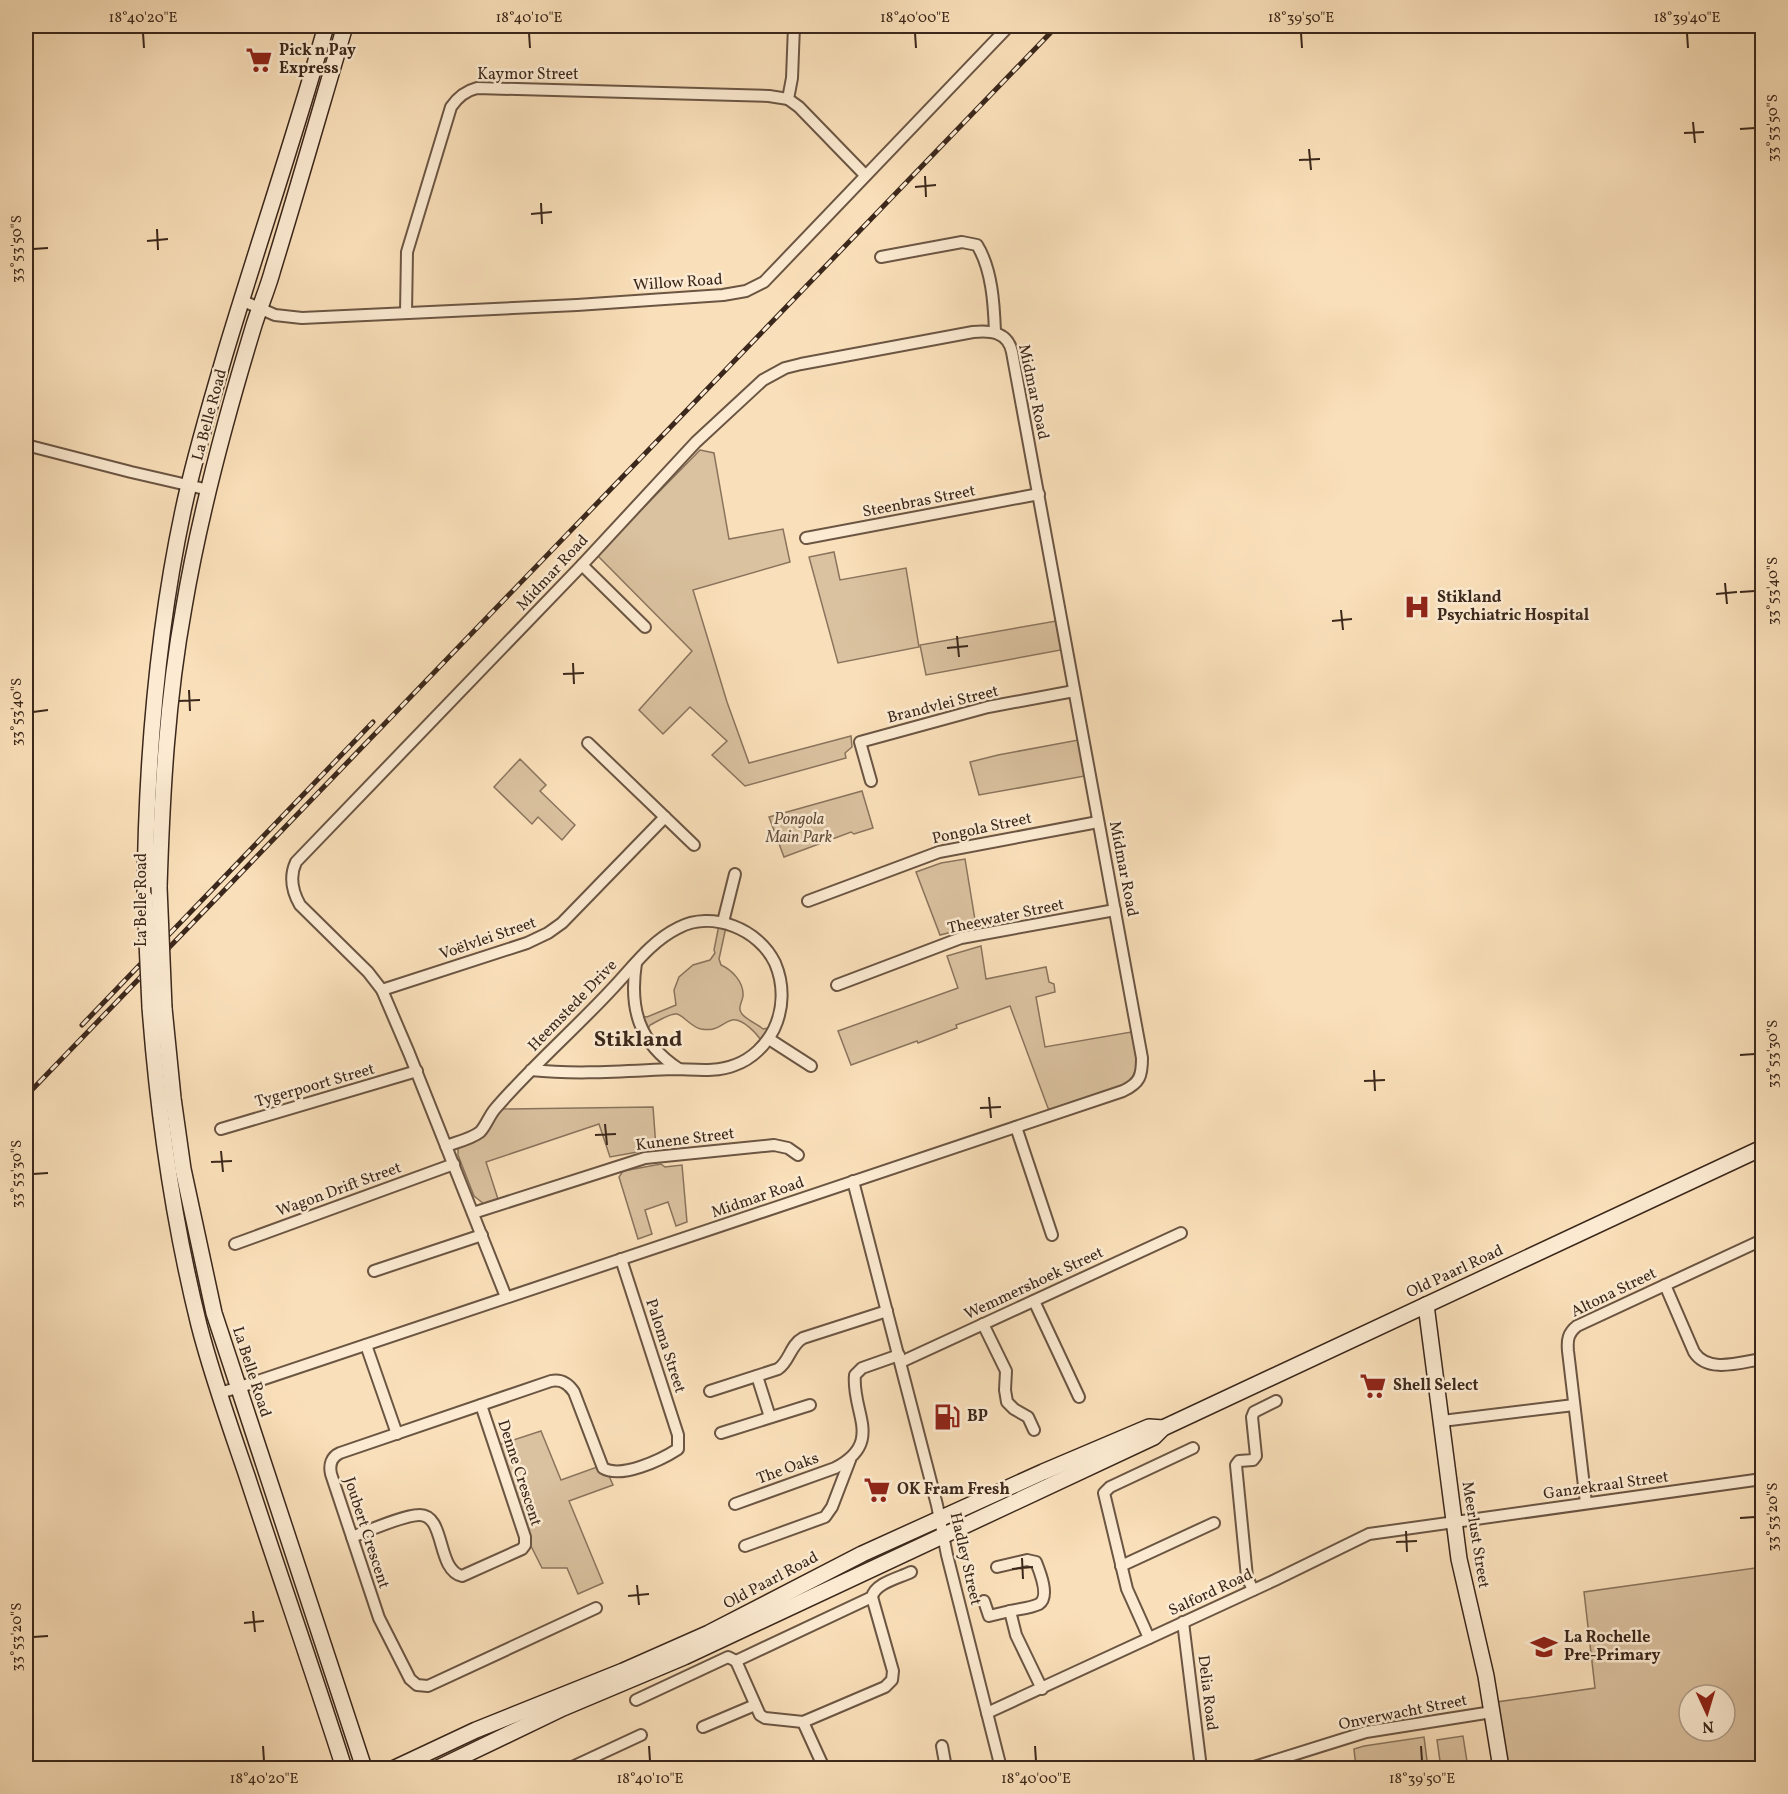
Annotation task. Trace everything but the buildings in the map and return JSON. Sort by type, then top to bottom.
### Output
[{"type":"main road","name":"La Belle Road","points":[[326,26],[241,300],[189,485],[164,624],[155,702],[147,810],[145,898],[157,1008],[183,1169],[214,1313],[364,1768]]},
{"type":"main road","name":"La Belle Road","points":[[344,1768],[219,1393],[197,1316],[179,1234],[159,1108],[157,1008],[162,784],[172,684],[184,606],[209,490],[260,309],[273,272],[345,26]]},
{"type":"main road","name":"Old Paarl Road","points":[[438,1768],[563,1708],[684,1657],[1154,1437],[1163,1428],[1762,1148]]},
{"type":"main road","name":"Meerlust Street","points":[[1426,1305],[1453,1521],[1464,1589],[1485,1669],[1501,1768]]},
{"type":"main road","points":[[214,1313],[213,1334],[223,1376],[219,1393]]},
{"type":"main road","points":[[237,1388],[231,1404],[242,1436],[245,1472]]},
{"type":"main road","name":"Old Paarl Road","points":[[395,1768],[485,1726],[633,1667],[710,1633],[825,1572],[1043,1472],[1149,1427],[1163,1428]]},
{"type":"street","points":[[794,26],[792,78],[788,99],[799,107],[865,175]]},
{"type":"street","name":"Willow Road","points":[[241,300],[275,315],[300,318],[578,305],[723,295],[746,291],[764,282],[1008,26]]},
{"type":"street","name":"Kaymor Street","points":[[406,313],[407,252],[451,107],[462,94],[469,90],[477,88],[638,92],[769,96],[788,99]]},
{"type":"street","points":[[881,257],[962,242],[977,245],[984,259],[993,299],[995,332]]},
{"type":"street","name":"Midmar Road","points":[[219,1393],[366,1345],[1123,1091],[1140,1080],[1142,1058],[1011,347],[995,332],[980,331],[801,364],[774,373],[763,380],[696,442],[582,565],[296,862],[292,882],[293,891],[300,905],[368,972],[382,990],[417,1071],[507,1297]]},
{"type":"street","points":[[26,445],[209,490]]},
{"type":"street","name":"Steenbras Street","points":[[806,538],[1039,494]]},
{"type":"street","points":[[582,565],[645,627]]},
{"type":"street","name":"Brandvlei Street","points":[[871,782],[860,742],[988,707],[1074,692]]},
{"type":"street","points":[[588,743],[694,845]]},
{"type":"street","name":"Voëlvlei Street","points":[[382,990],[527,943],[548,933],[562,923],[665,817]]},
{"type":"street","name":"Pongola Street","points":[[808,901],[939,852],[1098,822]]},
{"type":"street","points":[[723,922],[735,874]]},
{"type":"street","name":"Theewater Street","points":[[837,985],[961,938],[1115,910]]},
{"type":"street","name":"Heemstede Drive","points":[[446,1146],[478,1133],[492,1112],[531,1070],[613,989],[636,962],[658,940],[681,926],[700,922],[723,922],[752,936],[774,962],[780,977],[782,996],[779,1019],[769,1039],[754,1054],[735,1065],[712,1070],[564,1073],[531,1070]]},
{"type":"street","name":"Heemstede Drive","points":[[636,962],[633,983],[637,1016],[652,1046],[663,1059],[679,1069]]},
{"type":"street","points":[[769,1039],[811,1066]]},
{"type":"street","name":"Tygerpoort Street","points":[[221,1129],[417,1071]]},
{"type":"street","points":[[1016,1127],[1052,1235]]},
{"type":"street","name":"Kunene Street","points":[[473,1213],[645,1158],[774,1145],[788,1148],[798,1155]]},
{"type":"street","name":"Wagon Drift Street","points":[[235,1244],[453,1164]]},
{"type":"street","name":"Hadley Street","points":[[854,1181],[1001,1768]]},
{"type":"street","name":"Wemmershoek Street","points":[[900,1359],[984,1324],[1181,1233]]},
{"type":"street","points":[[374,1271],[482,1235]]},
{"type":"street","name":"Altona Street","points":[[1586,1503],[1568,1346],[1572,1331],[1577,1326],[1762,1240]]},
{"type":"street","name":"Paloma Street","points":[[608,1471],[620,1473],[664,1457],[678,1449],[679,1443],[621,1259]]},
{"type":"street","points":[[1665,1285],[1695,1352],[1701,1360],[1715,1365],[1762,1359]]},
{"type":"street","points":[[1034,1301],[1079,1397]]},
{"type":"street","points":[[710,1390],[783,1367],[794,1346],[803,1338],[887,1311]]},
{"type":"street","points":[[984,1324],[1006,1371],[1007,1402],[1028,1417],[1034,1430]]},
{"type":"street","points":[[366,1345],[397,1434]]},
{"type":"street","name":"The Oaks","points":[[745,1546],[825,1517],[832,1507],[860,1441],[863,1428],[855,1375],[862,1368],[900,1359]]},
{"type":"street","points":[[757,1376],[770,1417]]},
{"type":"street","name":"Joubert Crescent","points":[[596,1608],[428,1686],[421,1686],[410,1679],[379,1618],[331,1474],[332,1460],[340,1453],[559,1381],[567,1384],[574,1392],[600,1462],[608,1471]]},
{"type":"street","points":[[1253,1590],[1247,1578],[1236,1466],[1239,1461],[1253,1460],[1256,1456],[1253,1414],[1276,1401]]},
{"type":"street","name":"Denne Crescent","points":[[352,1537],[414,1515],[427,1516],[433,1521],[449,1567],[462,1576],[522,1549],[525,1545],[525,1537],[481,1405]]},
{"type":"street","points":[[721,1433],[810,1405]]},
{"type":"street","points":[[1442,1420],[1574,1405]]},
{"type":"street","points":[[1149,1638],[1128,1592],[1104,1499],[1106,1491],[1193,1448]]},
{"type":"street","name":"The Oaks","points":[[735,1504],[835,1468],[850,1460]]},
{"type":"street","name":"Ganzekraal Street","points":[[1453,1521],[1762,1479]]},
{"type":"street","name":"Salford Road","points":[[987,1713],[1369,1534],[1453,1521]]},
{"type":"street","points":[[1121,1566],[1214,1523]]},
{"type":"street","points":[[984,1601],[989,1616],[1037,1605],[1043,1599],[1044,1593],[1036,1562],[1030,1560],[997,1567]]},
{"type":"street","points":[[636,1700],[728,1657],[736,1661],[762,1717],[803,1722],[885,1687],[892,1680],[892,1671],[872,1593],[877,1588],[911,1572]]},
{"type":"street","points":[[736,1661],[872,1597]]},
{"type":"street","points":[[1010,1611],[1015,1632],[1042,1689]]},
{"type":"street","name":"Delia Road","points":[[1184,1622],[1201,1768]]},
{"type":"street","points":[[703,1727],[755,1705]]},
{"type":"street","name":"Onverwacht Street","points":[[1251,1768],[1366,1732],[1492,1712]]},
{"type":"street","points":[[803,1722],[821,1763]]},
{"type":"street","points":[[570,1768],[641,1735]]},
{"type":"street","points":[[942,1746],[946,1768]]},
{"type":"green space","points":[[700,450],[714,453],[729,539],[783,529],[790,562],[693,590],[727,702],[749,763],[851,736],[852,747],[845,753],[846,758],[745,786],[712,755],[727,741],[690,707],[663,734],[639,710],[692,651],[597,555]]},
{"type":"green space","points":[[834,552],[840,580],[906,568],[919,647],[838,663],[809,557]]},
{"type":"green space","points":[[1056,621],[1061,650],[926,675],[920,645]]},
{"type":"green space","points":[[1078,740],[1085,776],[979,795],[970,762]]},
{"type":"green space","points":[[520,759],[546,785],[540,791],[575,825],[562,840],[538,817],[532,824],[494,787]]},
{"type":"green space","name":"Pongola Main Park","points":[[862,791],[873,828],[854,834],[851,832],[784,857],[769,817]]},
{"type":"green space","points":[[965,859],[976,926],[940,935],[916,872],[941,863]]},
{"type":"green space","points":[[719,925],[726,927],[719,959],[721,965],[733,973],[742,986],[741,1012],[763,1029],[770,1029],[762,1042],[750,1028],[736,1020],[707,1030],[697,1028],[674,1014],[650,1025],[648,1029],[640,1016],[647,1017],[676,1005],[674,990],[679,977],[693,965],[710,960],[715,953]]},
{"type":"green space","points":[[981,946],[986,979],[1046,967],[1049,982],[1054,984],[1055,992],[1036,997],[1045,1047],[1131,1032],[1136,1054],[1136,1068],[1130,1080],[1124,1085],[1051,1110],[1048,1108],[1010,1006],[956,1025],[957,1028],[918,1043],[917,1041],[851,1065],[838,1031],[958,988],[947,956]]},
{"type":"green space","points":[[653,1107],[656,1148],[610,1157],[599,1124],[486,1162],[498,1199],[484,1204],[474,1196],[458,1155],[458,1147],[499,1109]]},
{"type":"green space","points":[[661,1164],[665,1167],[682,1165],[687,1222],[676,1226],[668,1202],[645,1210],[652,1234],[638,1239],[619,1177],[623,1171]]},
{"type":"green space","points":[[541,1431],[561,1480],[597,1467],[609,1476],[613,1485],[569,1501],[603,1583],[578,1594],[567,1568],[542,1568],[529,1542],[498,1445]]},
{"type":"green space","points":[[1762,1567],[1762,1768],[1508,1768],[1497,1702],[1595,1688],[1584,1592]]},
{"type":"green space","points":[[1463,1736],[1468,1768],[1441,1768],[1437,1740]]},
{"type":"green space","points":[[1424,1737],[1428,1768],[1356,1768],[1354,1749]]},
{"type":"railway","points":[[26,1096],[1057,26]]},
{"type":"railway","points":[[82,1025],[373,722]]},
{"type":"place","name":"Pick n Pay Express","points":[[259,60]]},
{"type":"place","name":"Stikland Psychiatric Hospital","points":[[1417,607]]},
{"type":"place","name":"Shell Select","points":[[1373,1386]]},
{"type":"place","name":"BP","points":[[947,1417]]},
{"type":"place","name":"OK Fram Fresh","points":[[877,1490]]},
{"type":"place","name":"La Rochelle Pre-Primary","points":[[1544,1647]]},
{"type":"district","name":"Stikland","points":[[638,1040]]}]
